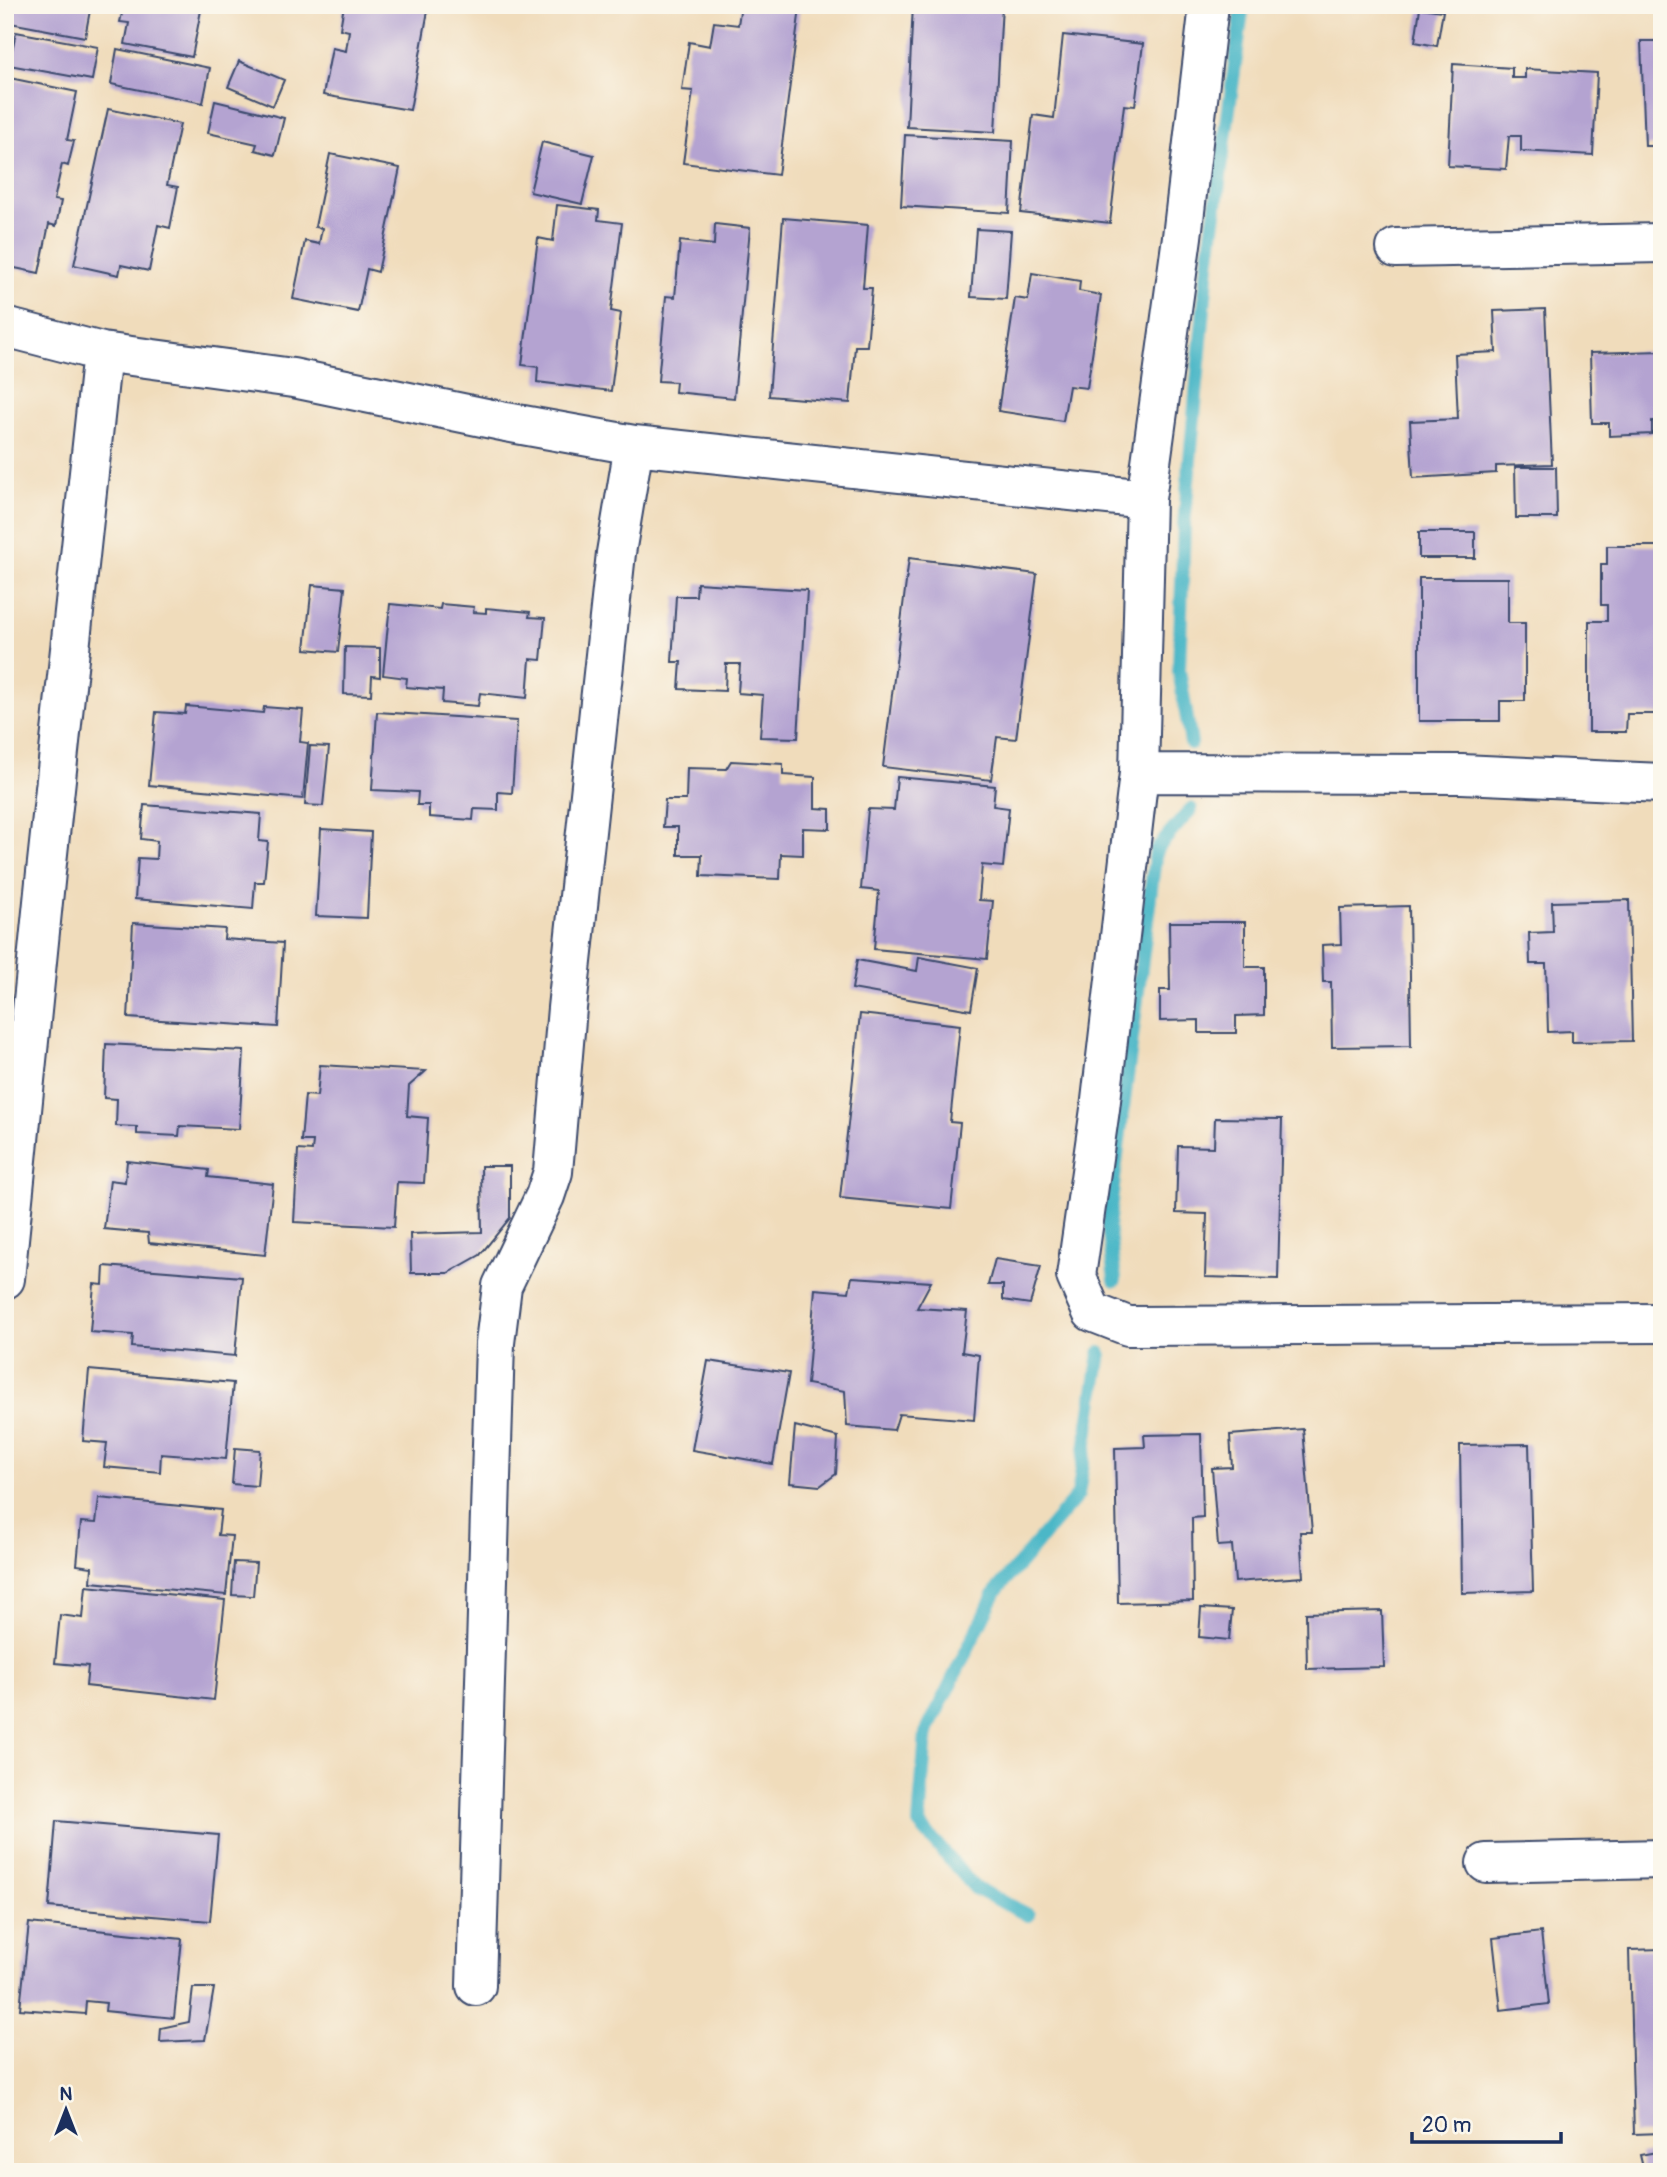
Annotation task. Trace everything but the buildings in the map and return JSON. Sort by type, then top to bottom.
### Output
[{"type":"street","points":[[1209,5],[1182,237],[1146,499],[1139,773],[1100,1110],[1076,1276],[1091,1312],[1128,1326],[1662,1323]]},
{"type":"street","points":[[1396,248],[1662,243]]},
{"type":"street","points":[[5,327],[102,352],[293,378],[506,422],[634,445],[1146,499]]},
{"type":"street","points":[[5,1279],[102,352]]},
{"type":"street","points":[[476,1986],[495,1343],[502,1286],[545,1196],[553,1172],[567,1008],[616,553],[634,445]]},
{"type":"street","points":[[1139,773],[1462,774],[1662,783]]},
{"type":"street","points":[[1486,1863],[1662,1859]]},
{"type":"waterway","points":[[1191,743],[1179,670],[1184,525],[1208,265],[1243,5]]},
{"type":"waterway","points":[[1115,1280],[1108,1226],[1156,850],[1191,809]]},
{"type":"waterway","points":[[1028,1915],[975,1888],[919,1824],[926,1733],[996,1591],[1078,1495],[1100,1353]]}]
